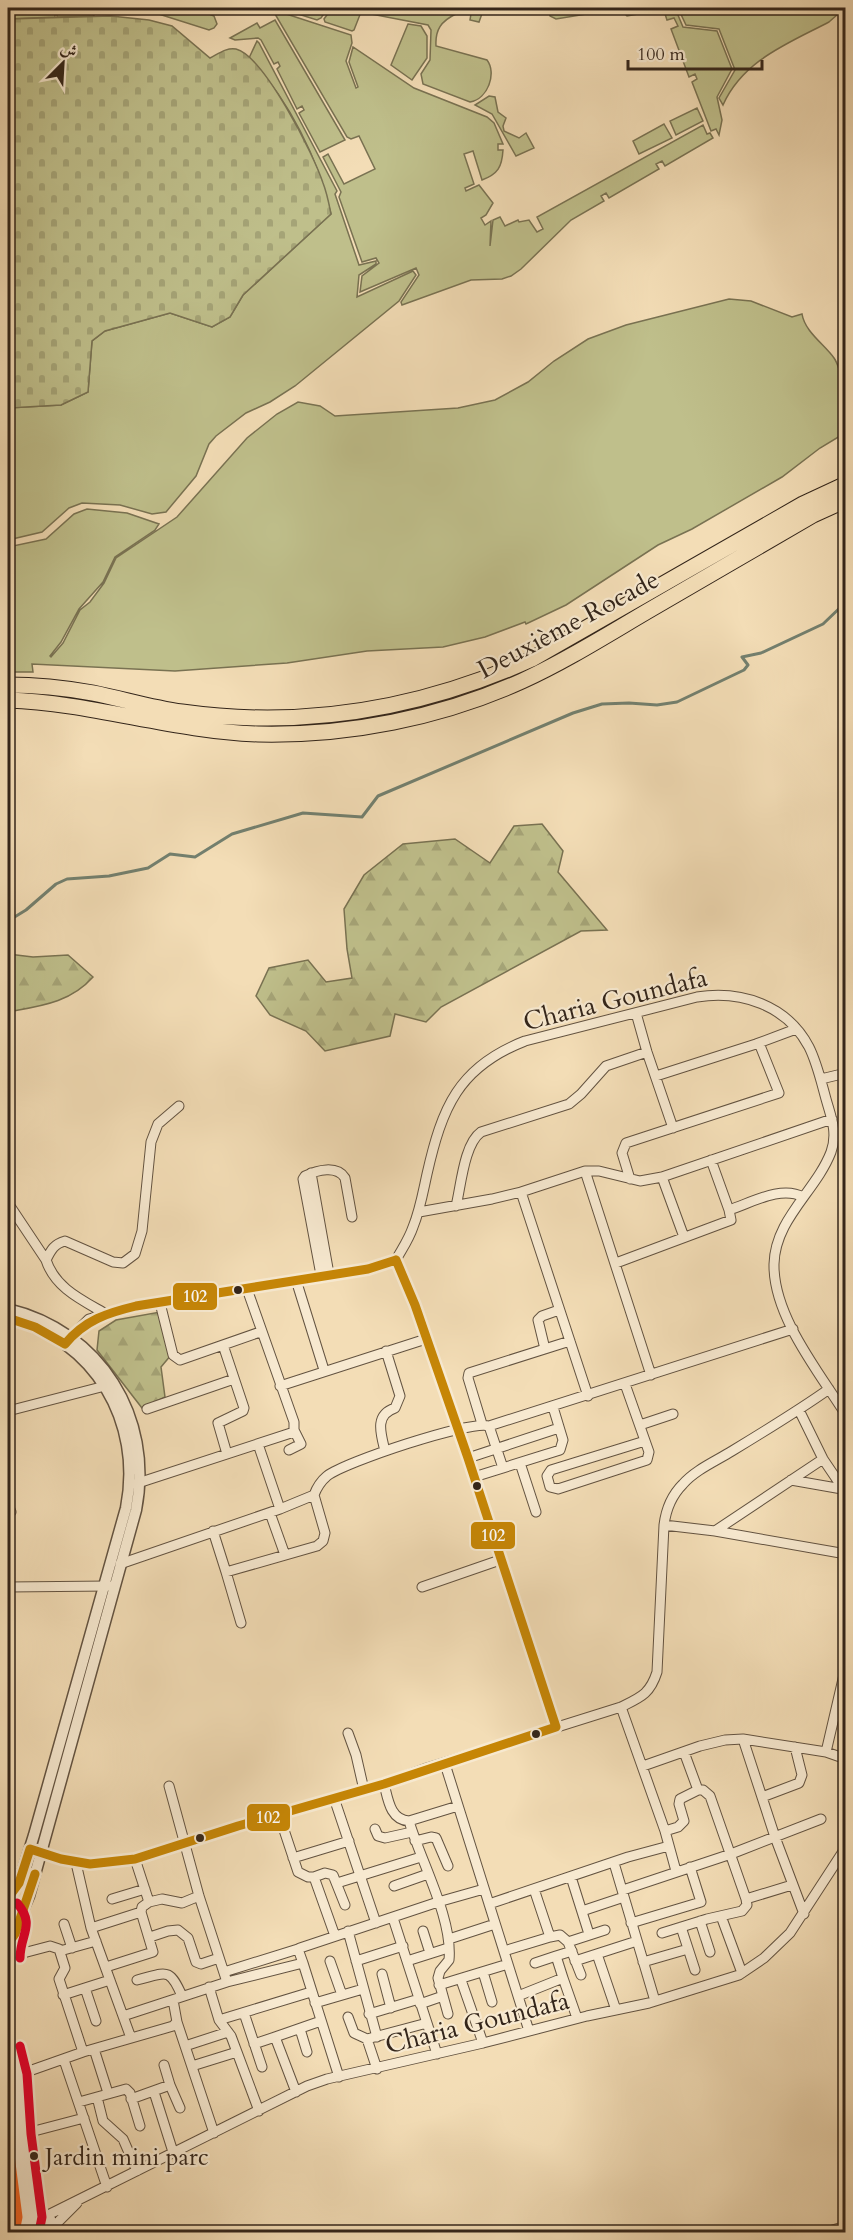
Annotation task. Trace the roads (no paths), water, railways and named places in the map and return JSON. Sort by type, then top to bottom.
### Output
[{"type":"highway","name":"Deuxième Rocade","points":[[8,684],[83,692],[180,711],[257,718],[334,715],[410,702],[460,688],[532,659],[803,504],[846,484]]},
{"type":"highway","name":"Deuxième Rocade","points":[[8,700],[72,705],[180,727],[251,734],[296,734],[340,730],[420,716],[480,698],[545,670],[813,515],[846,500]]},
{"type":"main road","points":[[8,1911],[15,1920],[16,1926],[15,1934],[9,1942],[8,1958]]},
{"type":"main road","points":[[8,2049],[15,2076],[19,2135],[31,2224],[50,2221],[52,2230]]},
{"type":"main road","points":[[8,2113],[19,2135]]},
{"type":"street","name":"Charia Goundafa","points":[[396,1260],[419,1212],[442,1119],[452,1098],[469,1075],[484,1062],[504,1049],[525,1041],[697,997],[736,995],[771,1008],[796,1029],[812,1053],[832,1119],[834,1137],[831,1152],[784,1227],[775,1253],[774,1264],[778,1292],[793,1329],[846,1415]]},
{"type":"street","points":[[636,1013],[673,1128]]},
{"type":"street","points":[[656,1076],[796,1029]]},
{"type":"street","points":[[630,1179],[622,1154],[624,1146],[631,1141],[779,1093],[759,1043]]},
{"type":"street","points":[[456,1206],[466,1161],[476,1136],[481,1132],[569,1104],[606,1066],[647,1052]]},
{"type":"street","points":[[821,1079],[846,1073]]},
{"type":"street","points":[[46,1260],[51,1249],[65,1241],[113,1262],[123,1263],[135,1254],[142,1231],[151,1142],[158,1124],[178,1106]]},
{"type":"street","points":[[419,1212],[521,1192],[585,1171],[599,1171],[640,1181],[662,1177],[832,1119]]},
{"type":"street","points":[[616,1263],[730,1221],[729,1210],[711,1160]]},
{"type":"street","points":[[325,1275],[307,1176],[333,1169],[341,1173],[345,1178],[352,1217]]},
{"type":"street","points":[[585,1171],[651,1375]]},
{"type":"street","points":[[662,1177],[684,1237]]},
{"type":"street","points":[[521,1192],[588,1396]]},
{"type":"street","points":[[729,1210],[780,1193],[793,1192],[803,1197]]},
{"type":"street","points":[[8,1203],[46,1260],[56,1281],[106,1314]]},
{"type":"street","points":[[68,1340],[89,1319],[106,1314],[381,1266],[396,1260],[415,1305],[468,1458],[556,1727]]},
{"type":"street","points":[[296,1280],[324,1370]]},
{"type":"street","points":[[247,1289],[294,1422],[294,1430],[301,1444],[289,1450]]},
{"type":"street","points":[[160,1303],[176,1358],[180,1360],[261,1332]]},
{"type":"street","points":[[8,1309],[38,1318],[90,1353],[106,1371],[120,1392],[130,1415],[140,1461],[126,1508],[109,1586],[35,1851],[29,1896],[16,1926]]},
{"type":"street","points":[[545,1349],[538,1320],[542,1316],[560,1310]]},
{"type":"street","points":[[8,1318],[68,1340],[105,1386],[122,1422],[135,1484],[136,1510],[120,1564],[109,1586]]},
{"type":"street","points":[[226,1572],[323,1542],[325,1533],[314,1495],[319,1484],[329,1474],[385,1451],[457,1430],[486,1425],[553,1407],[793,1329]]},
{"type":"street","points":[[280,1386],[426,1339]]},
{"type":"street","points":[[503,1468],[468,1378],[469,1373],[570,1341]]},
{"type":"street","points":[[223,1345],[244,1410],[218,1423],[226,1454]]},
{"type":"street","points":[[385,1451],[380,1429],[381,1419],[386,1412],[395,1408],[400,1396],[386,1351]]},
{"type":"street","points":[[147,1409],[234,1379]]},
{"type":"street","points":[[625,1383],[650,1454],[647,1460],[558,1489],[550,1486],[547,1476],[551,1470],[645,1441]]},
{"type":"street","points":[[8,1411],[105,1386]]},
{"type":"street","points":[[35,1851],[76,1863],[107,1863],[135,1859],[384,1784],[427,1768],[621,1707],[649,1691],[657,1672],[664,1525],[666,1510],[673,1496],[684,1482],[829,1389]]},
{"type":"street","points":[[474,1477],[560,1450],[563,1443],[553,1407]]},
{"type":"street","points":[[799,1410],[823,1459],[844,1491]]},
{"type":"street","points":[[640,1425],[673,1414]]},
{"type":"street","points":[[468,1458],[559,1428]]},
{"type":"street","points":[[135,1484],[290,1434],[294,1430]]},
{"type":"street","points":[[258,1444],[280,1509]]},
{"type":"street","points":[[714,1531],[823,1459]]},
{"type":"street","points":[[520,1463],[536,1512]]},
{"type":"street","points":[[791,1480],[844,1491]]},
{"type":"street","points":[[120,1564],[314,1495]]},
{"type":"street","points":[[270,1512],[285,1555]]},
{"type":"street","points":[[664,1525],[714,1531],[846,1554]]},
{"type":"street","points":[[213,1532],[242,1623]]},
{"type":"street","points":[[422,1587],[500,1560]]},
{"type":"street","points":[[8,1587],[109,1586]]},
{"type":"street","points":[[826,1752],[846,1665]]},
{"type":"street","points":[[621,1707],[665,1831],[676,1871]]},
{"type":"street","points":[[348,1733],[364,1790]]},
{"type":"street","points":[[643,1766],[714,1742],[743,1740],[826,1752],[846,1759]]},
{"type":"street","points":[[743,1740],[775,1837],[804,1914]]},
{"type":"street","points":[[762,1797],[800,1783],[802,1775],[795,1747]]},
{"type":"street","points":[[684,1752],[698,1790]]},
{"type":"street","points":[[445,1764],[529,2031]]},
{"type":"street","points":[[384,1784],[394,1815],[401,1821],[409,1821],[458,1806]]},
{"type":"street","points":[[169,1786],[226,1977]]},
{"type":"street","points":[[662,1934],[745,1910],[747,1905],[710,1796],[703,1790],[698,1790],[680,1799],[679,1804],[684,1821],[665,1831]]},
{"type":"street","points":[[334,1798],[376,1923]]},
{"type":"street","points":[[279,1815],[298,1872],[308,1877],[325,1873],[335,1877],[345,1905]]},
{"type":"street","points":[[582,1911],[676,1871],[730,1854],[821,1819]]},
{"type":"street","points":[[409,1821],[438,1902],[448,1943],[449,1960],[438,1974],[448,2014]]},
{"type":"street","points":[[375,1829],[378,1836],[382,1838],[436,1838],[448,1866]]},
{"type":"street","points":[[294,1858],[349,1840]]},
{"type":"street","points":[[489,1904],[669,1846]]},
{"type":"street","name":"Charia Goundafa","points":[[31,2224],[296,2092],[339,2077],[655,2001],[717,1983],[742,1973],[771,1952],[804,1914],[846,1847]]},
{"type":"street","points":[[8,1898],[19,1883],[35,1851]]},
{"type":"street","points":[[337,1882],[421,1857]]},
{"type":"street","points":[[135,1859],[149,1902]]},
{"type":"street","points":[[76,1863],[91,1928],[131,2038]]},
{"type":"street","points":[[614,1863],[655,2001]]},
{"type":"street","points":[[690,1867],[701,1902],[710,1952]]},
{"type":"street","points":[[394,1886],[428,1874]]},
{"type":"street","points":[[314,1877],[335,1936]]},
{"type":"street","points":[[571,1877],[589,1934]]},
{"type":"street","points":[[746,1899],[792,1885]]},
{"type":"street","points":[[112,1899],[145,1889]]},
{"type":"street","points":[[123,2016],[209,1987],[226,1977],[348,1931],[484,1889]]},
{"type":"street","points":[[534,1889],[550,1936]]},
{"type":"street","points":[[106,1967],[152,1954],[153,1948],[141,1912],[142,1907],[149,1902],[162,1899],[182,1903],[200,1896]]},
{"type":"street","points":[[632,1923],[701,1902]]},
{"type":"street","points":[[91,1928],[141,1912]]},
{"type":"street","points":[[722,1916],[742,1973]]},
{"type":"street","points":[[393,1918],[437,2054]]},
{"type":"street","points":[[64,1924],[72,1947]]},
{"type":"street","points":[[407,1960],[430,1953],[495,1924]]},
{"type":"street","points":[[681,1927],[695,1970]]},
{"type":"street","points":[[535,1963],[556,1956],[589,1934],[605,1930]]},
{"type":"street","points":[[150,1937],[168,1931],[182,1931],[188,1938],[196,1962],[201,1964],[219,1958]]},
{"type":"street","points":[[348,1931],[369,2014],[377,2069]]},
{"type":"street","points":[[423,1931],[430,1953]]},
{"type":"street","points":[[504,1951],[560,1935],[570,1946],[581,1975]]},
{"type":"street","points":[[8,1958],[50,1946],[60,1951],[96,1941]]},
{"type":"street","points":[[575,1961],[637,1941]]},
{"type":"street","points":[[356,1961],[403,1946]]},
{"type":"street","points":[[298,1949],[339,2077]]},
{"type":"street","points":[[643,1962],[688,1949]]},
{"type":"street","points":[[60,1951],[65,1968],[59,1979],[83,2052]]},
{"type":"street","points":[[597,1954],[616,2010]]},
{"type":"street","points":[[556,1956],[577,2018]]},
{"type":"street","points":[[330,1961],[342,1995]]},
{"type":"street","points":[[226,1977],[303,1963]]},
{"type":"street","points":[[439,1985],[508,1964]]},
{"type":"street","points":[[483,1972],[492,2002]]},
{"type":"street","points":[[137,1980],[162,1974],[170,1974],[174,1978],[177,2022],[214,2133]]},
{"type":"street","points":[[382,1974],[391,2008]]},
{"type":"street","points":[[518,1996],[563,1978]]},
{"type":"street","points":[[63,1995],[111,1980]]},
{"type":"street","points":[[461,1980],[483,2043]]},
{"type":"street","points":[[209,1987],[219,2020],[228,2032],[237,2052],[259,2110]]},
{"type":"street","points":[[85,1988],[96,2021]]},
{"type":"street","points":[[315,2003],[363,1989]]},
{"type":"street","points":[[219,2020],[311,1992]]},
{"type":"street","points":[[369,2014],[443,1996]]},
{"type":"street","points":[[244,2013],[262,2067]]},
{"type":"street","points":[[348,2017],[354,2033],[372,2038],[427,2023]]},
{"type":"street","points":[[254,2044],[321,2021]]},
{"type":"street","points":[[15,2076],[83,2052],[173,2026],[177,2022]]},
{"type":"street","points":[[300,2029],[307,2052]]},
{"type":"street","points":[[185,2046],[228,2032]]},
{"type":"street","points":[[275,2037],[296,2092]]},
{"type":"street","points":[[94,2049],[108,2093]]},
{"type":"street","points":[[192,2066],[237,2052]]},
{"type":"street","points":[[64,2060],[107,2187]]},
{"type":"street","points":[[164,2065],[180,2108]]},
{"type":"street","points":[[131,2099],[170,2085]]},
{"type":"street","points":[[79,2102],[108,2093],[129,2090],[140,2126]]},
{"type":"street","points":[[154,2092],[173,2152]]},
{"type":"street","points":[[97,2097],[103,2121],[123,2139],[137,2171]]},
{"type":"street","points":[[19,2135],[84,2118]]},
{"type":"street","points":[[52,2230],[80,2199]]},
{"type":"street","points":[[826,2232],[846,2226]]},
{"type":"waterway","points":[[8,921],[26,910],[56,884],[67,879],[109,876],[148,868],[170,854],[195,857],[232,834],[303,813],[362,817],[378,796],[573,713],[602,704],[657,705],[677,702],[744,670],[748,665],[742,657],[761,653],[823,624],[846,602]]},
{"type":"place","name":"Jardin mini parc","points":[[34,2156]]}]
